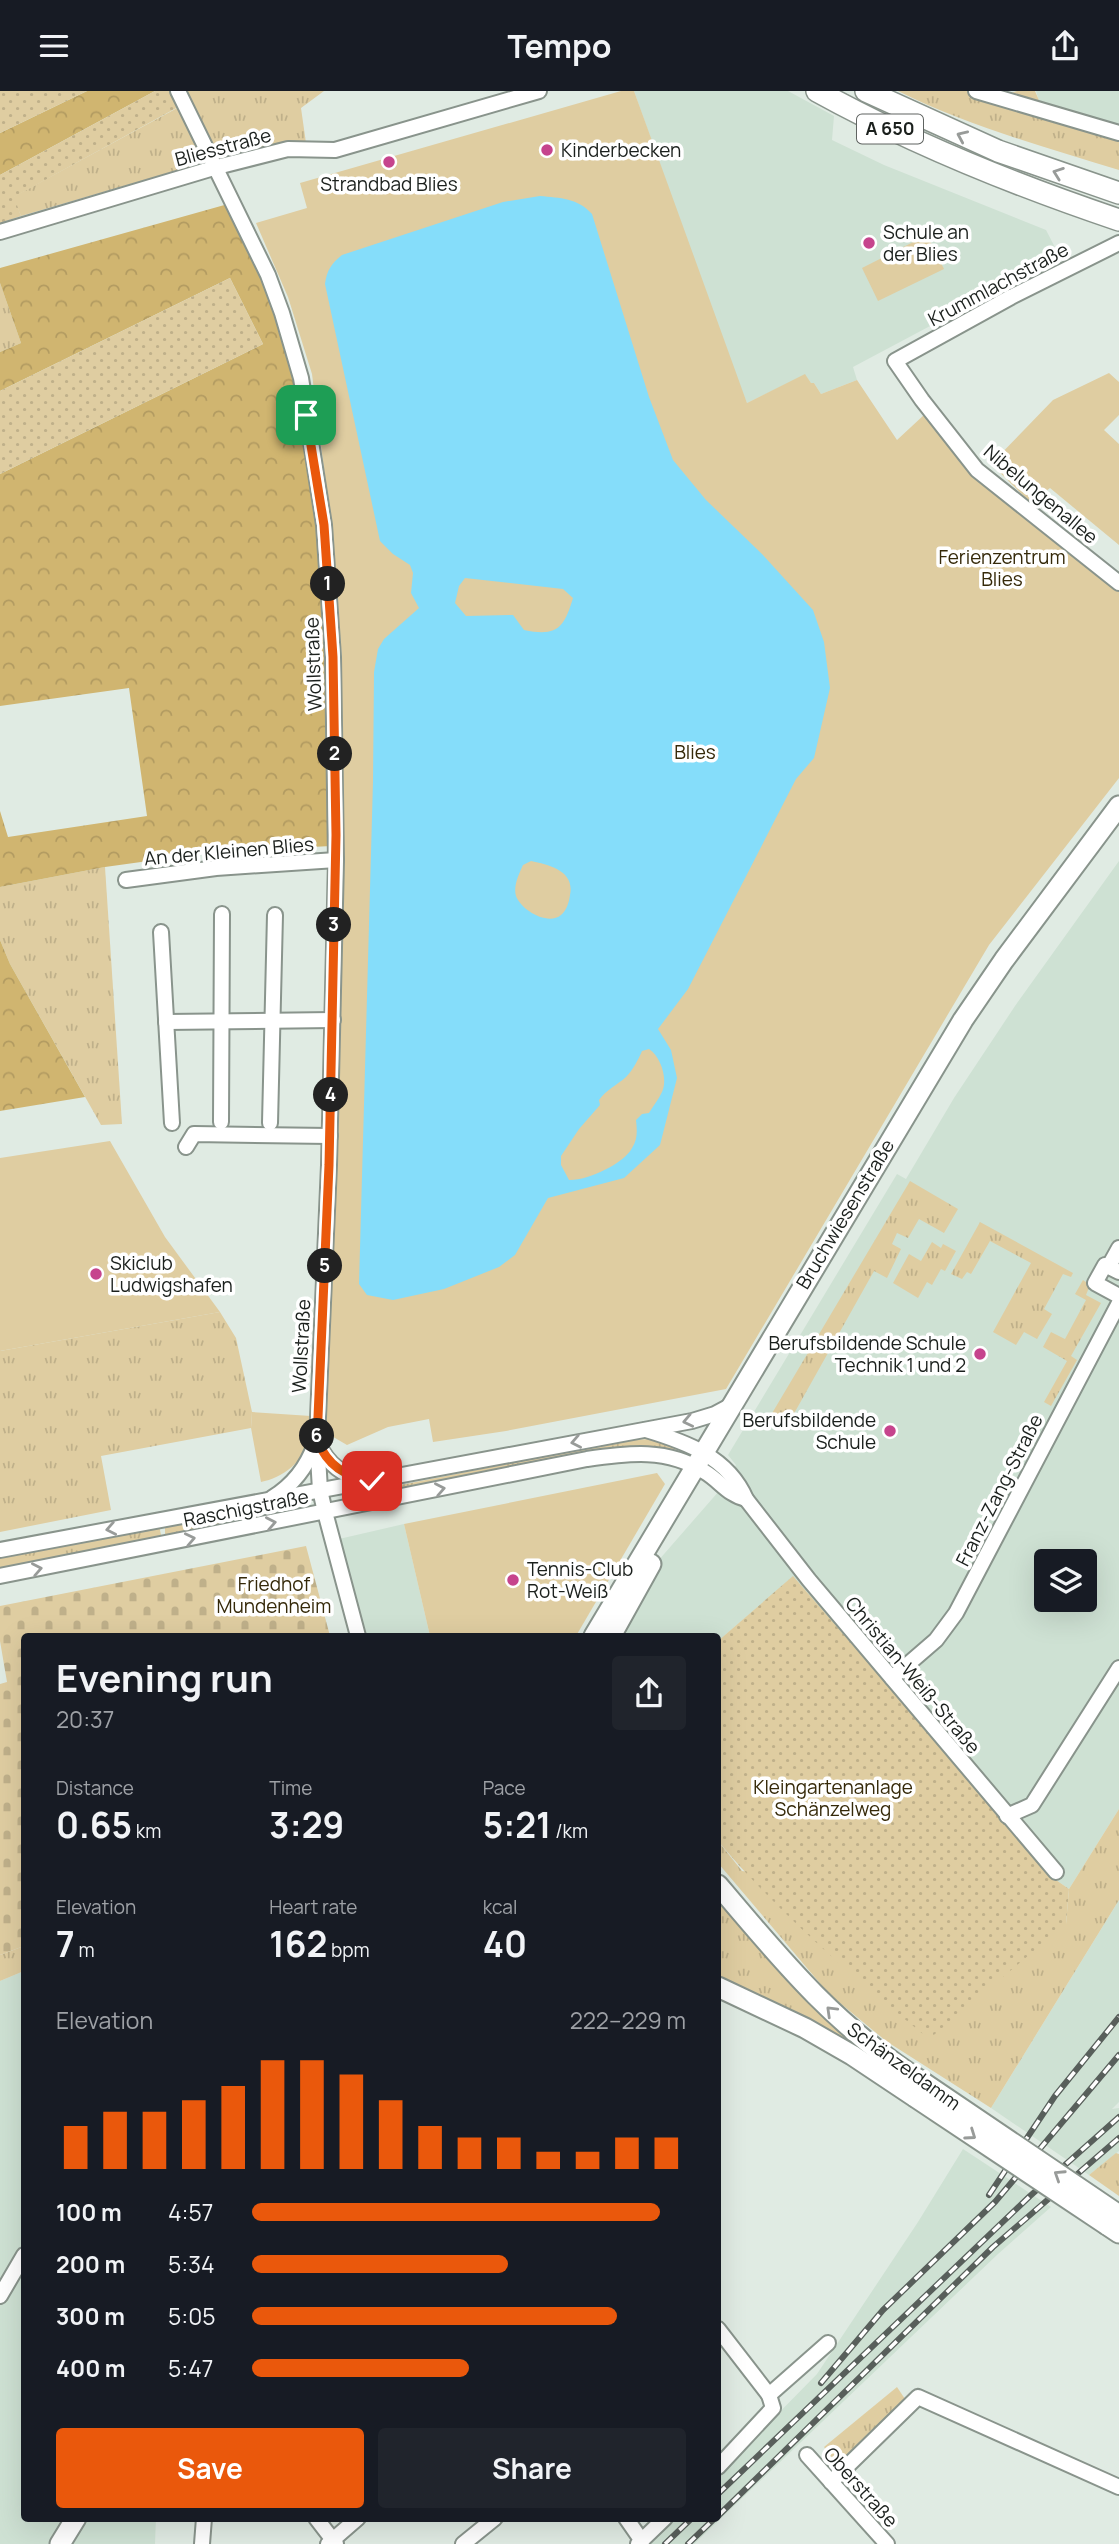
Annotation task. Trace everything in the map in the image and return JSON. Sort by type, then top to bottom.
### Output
[{"type":"highway","name":"A 650","points":[[817,91],[915,140],[1057,198],[1119,220]]},
{"type":"highway","name":"A 650","points":[[866,91],[998,151],[1119,193]]},
{"type":"highway","points":[[1094,185],[1119,185]]},
{"type":"main road","name":"Bruchwiesenstraße","points":[[613,1633],[730,1406],[963,1020],[1004,960],[1119,807]]},
{"type":"main road","name":"Bruchwiesenstraße","points":[[596,1633],[992,996],[1119,827]]},
{"type":"main road","name":"Schänzeldamm","points":[[721,1889],[799,1980],[835,2016],[920,2090]]},
{"type":"main road","name":"Schänzeldamm","points":[[721,1988],[817,2035],[920,2090],[1115,2221]]},
{"type":"main road","points":[[60,2544],[74,2522]]},
{"type":"street","name":"Wollstraße","points":[[178,91],[268,275],[301,378],[325,538],[333,657],[336,860],[330,1136],[317,1440],[320,1490],[357,1633]]},
{"type":"street","name":"Bliesstraße","points":[[0,232],[217,167],[288,149],[335,150],[538,91]]},
{"type":"street","points":[[976,91],[1119,133]]},
{"type":"street","name":"Krummlachstraße","points":[[895,361],[1011,297],[1119,243]]},
{"type":"street","name":"Nibelungenallee","points":[[895,361],[977,470],[1119,583]]},
{"type":"street","name":"An der Kleinen Blies","points":[[126,880],[216,868],[336,860]]},
{"type":"street","points":[[221,1122],[222,914]]},
{"type":"street","points":[[271,1123],[275,915]]},
{"type":"street","points":[[161,932],[172,1123]]},
{"type":"street","points":[[166,1022],[333,1020]]},
{"type":"street","points":[[186,1147],[194,1134],[330,1136]]},
{"type":"street","points":[[1119,1248],[1114,1269],[1105,1265],[1095,1283],[1119,1296]]},
{"type":"street","name":"Franz-Zang-Straße","points":[[892,1678],[936,1640],[966,1595],[1119,1303]]},
{"type":"street","points":[[643,1429],[692,1421],[730,1406]]},
{"type":"street","name":"Raschigstraße","points":[[0,1550],[643,1429],[682,1441],[703,1462]]},
{"type":"street","points":[[317,1440],[323,1453],[338,1471],[354,1478],[372,1481]]},
{"type":"street","points":[[268,1500],[284,1490],[299,1475],[317,1440]]},
{"type":"street","name":"Raschigstraße","points":[[0,1576],[587,1459],[629,1453],[703,1462]]},
{"type":"street","name":"Christian-Weiß-Straße","points":[[703,1462],[733,1496],[746,1499],[809,1580],[1055,1872]]},
{"type":"street","points":[[158,1520],[163,1545]]},
{"type":"street","points":[[1007,1816],[1031,1805],[1119,1668]]},
{"type":"street","points":[[0,2296],[21,2260]]},
{"type":"street","points":[[721,2333],[769,2395],[773,2408],[721,2464]]},
{"type":"street","points":[[769,2395],[828,2343]]},
{"type":"street","points":[[831,2481],[918,2397],[1119,2487]]},
{"type":"street","name":"Oberstraße","points":[[807,2455],[887,2544]]},
{"type":"street","points":[[202,2544],[204,2522]]},
{"type":"street","points":[[319,2522],[332,2543],[354,2522]]},
{"type":"street","points":[[463,2544],[490,2522]]},
{"type":"street","points":[[628,2522],[640,2542],[661,2522]]},
{"type":"shaded area","name":"Schule an der Blies","points":[[634,91],[788,91],[834,116],[832,140],[884,165],[1046,230],[1060,257],[853,367],[857,380],[821,394],[805,375],[747,403]]},
{"type":"shaded area","points":[[1036,91],[1119,91],[1119,127],[1040,105]]},
{"type":"shaded area","points":[[1119,861],[1119,1809],[1069,1889],[1056,1880],[793,1577],[721,1638],[721,1633],[613,1633],[644,1577],[726,1483],[736,1465],[728,1455],[897,1174],[906,1179],[954,1098],[1015,1006]]},
{"type":"shaded area","points":[[404,1524],[429,1633],[366,1633],[339,1539]]},
{"type":"shaded area","points":[[1119,1900],[1119,2102],[1112,2109],[1119,2108],[1119,2151],[1089,2175],[991,2108]]},
{"type":"shaded area","points":[[21,1972],[21,2522],[156,2522],[155,2544],[0,2544],[0,1981]]},
{"type":"shaded area","points":[[963,2149],[1051,2207],[998,2254],[721,2518],[721,2472],[817,2374]]},
{"type":"shaded area","points":[[670,2522],[717,2522],[694,2544],[649,2544]]},
{"type":"green space","points":[[0,91],[87,91],[0,133]]},
{"type":"green space","points":[[87,91],[155,91],[0,175],[0,133]]},
{"type":"green space","points":[[155,91],[171,91],[180,106],[14,197],[21,216],[0,223],[0,175]]},
{"type":"green space","points":[[171,91],[324,91],[301,108],[306,143],[206,162],[21,216],[13,197],[179,107]]},
{"type":"green space","name":"Blies","points":[[621,91],[634,91],[747,403],[805,374],[821,394],[857,380],[897,440],[925,414],[974,473],[1119,592],[1119,778],[989,945],[726,1389],[506,1431],[433,1442],[429,1419],[388,1427],[347,1445],[323,1431],[342,861],[342,660],[331,525],[312,374],[288,297],[256,223],[307,208],[300,183]]},
{"type":"green space","points":[[898,91],[1007,91],[1008,94],[1035,91],[1041,105],[1119,127],[1119,170],[979,125]]},
{"type":"green space","points":[[228,204],[261,275],[297,378],[319,528],[328,657],[331,846],[213,852],[105,867],[0,887],[0,811],[8,837],[147,816],[129,688],[0,706],[0,474],[263,344],[230,278],[0,391],[0,352],[21,343],[0,283],[0,268]]},
{"type":"green space","points":[[927,235],[944,269],[878,301],[862,268]]},
{"type":"green space","points":[[230,278],[263,344],[0,474],[0,391]]},
{"type":"green space","points":[[0,283],[21,343],[0,352]]},
{"type":"green space","points":[[1109,373],[1119,382],[1119,415],[1104,430],[1119,444],[1119,545],[1050,488],[1031,503],[991,464],[1053,400]]},
{"type":"green space","points":[[105,867],[122,1124],[101,1125],[10,964],[0,940],[0,887]]},
{"type":"green space","points":[[0,940],[10,964],[85,1097],[0,1111]]},
{"type":"green space","name":"Skiclub Ludwigshafen","points":[[110,1141],[165,1237],[220,1312],[0,1351],[0,1158]]},
{"type":"green space","points":[[910,1181],[958,1209],[944,1233],[919,1219],[908,1238],[897,1233],[892,1244],[901,1249],[887,1278],[874,1271],[787,1426],[771,1415]]},
{"type":"green space","points":[[980,1222],[1073,1273],[1071,1277],[1063,1274],[1044,1309],[1052,1314],[1037,1339],[1024,1332],[1016,1345],[993,1332],[1031,1263],[990,1241],[971,1274],[967,1272],[962,1279],[951,1274]]},
{"type":"green space","points":[[932,1242],[941,1248],[943,1244],[956,1251],[945,1271],[941,1269],[932,1285],[927,1282],[918,1298],[893,1283],[909,1254],[921,1261]]},
{"type":"green space","points":[[1083,1280],[1090,1285],[1086,1295],[1101,1303],[1071,1356],[1077,1360],[1051,1406],[1044,1402],[1067,1361],[1043,1347],[1051,1332],[1065,1339],[1086,1300],[1075,1294]]},
{"type":"green space","points":[[220,1312],[236,1338],[252,1412],[251,1428],[101,1456],[111,1510],[0,1532],[0,1351]]},
{"type":"green space","points":[[252,1412],[311,1416],[311,1436],[298,1461],[277,1477],[261,1482],[251,1428]]},
{"type":"green space","points":[[650,1439],[679,1445],[674,1452],[655,1447],[634,1446],[590,1450],[346,1502],[345,1496],[629,1440]]},
{"type":"green space","name":"Tennis-Club Rot-Weiß","points":[[657,1473],[665,1484],[578,1633],[429,1633],[404,1524]]},
{"type":"green space","points":[[303,1501],[304,1505],[235,1518],[199,1532],[165,1538],[165,1526]]},
{"type":"green space","points":[[158,1520],[163,1545],[0,1576],[0,1550]]},
{"type":"green space","name":"Friedhof Mundenheim","points":[[306,1546],[329,1633],[21,1633],[21,1947],[0,1955],[0,1684],[7,1682],[0,1641],[0,1606]]},
{"type":"green space","name":"Kleingartenanlage Schänzelweg","points":[[793,1576],[1056,1880],[1069,1889],[1066,1924],[929,2039],[819,1945],[767,1895],[721,1844],[721,1638]]},
{"type":"green space","points":[[1119,1809],[1119,1900],[991,2108],[886,2041],[829,1994],[721,1867],[721,1845],[742,1871],[1066,1924],[1069,1889]]},
{"type":"green space","points":[[721,1900],[869,2054],[721,1980]]},
{"type":"green space","points":[[21,1947],[21,1972],[0,1981],[0,1955]]},
{"type":"green space","points":[[1116,2153],[1119,2154],[1119,2196],[1089,2175]]},
{"type":"green space","points":[[897,2387],[905,2399],[885,2424],[840,2468],[824,2447]]},
{"type":"water","points":[[540,196],[555,197],[575,202],[592,214],[649,397],[673,460],[706,500],[762,554],[813,610],[824,642],[830,688],[814,758],[796,779],[688,989],[658,1029],[671,1050],[677,1078],[660,1145],[624,1178],[548,1198],[515,1255],[499,1267],[444,1289],[393,1300],[367,1295],[359,1284],[374,672],[378,649],[384,639],[419,608],[411,593],[413,573],[410,565],[380,541],[325,284],[330,268],[342,255],[503,202]],"holes":[[[465,578],[563,589],[573,598],[566,617],[558,628],[544,632],[524,630],[513,615],[466,616],[455,603],[459,586]],[[531,861],[553,867],[569,880],[570,895],[561,915],[556,918],[542,918],[519,901],[515,888],[523,865]],[[649,1049],[657,1057],[662,1069],[664,1087],[649,1113],[642,1114],[636,1120],[637,1134],[634,1145],[621,1160],[604,1170],[585,1178],[569,1180],[561,1165],[561,1156],[579,1129],[600,1105],[599,1100],[629,1074],[642,1051]]]},
{"type":"railway","points":[[989,2195],[1055,2096],[1119,2017]]},
{"type":"railway","points":[[821,2383],[883,2310],[995,2202],[1119,2055]]},
{"type":"railway","points":[[721,2491],[1030,2196],[1119,2117]]},
{"type":"railway","points":[[721,2513],[993,2247],[1119,2138]]},
{"type":"railway","points":[[665,2544],[688,2522]]},
{"type":"railway","points":[[688,2544],[711,2522]]},
{"type":"place","name":"Kinderbecken","points":[[547,150]]},
{"type":"place","name":"Strandbad Blies","points":[[389,162]]},
{"type":"place","name":"Schule an der Blies","points":[[869,243]]},
{"type":"place","name":"Skiclub Ludwigshafen","points":[[96,1274]]},
{"type":"place","name":"Berufsbildende Schule Technik 1 und 2","points":[[980,1354]]},
{"type":"place","name":"Berufsbildende Schule","points":[[890,1431]]},
{"type":"place","name":"Tennis-Club Rot-Weiß","points":[[513,1580]]},
{"type":"route","points":[[306,415],[324,525],[333,657],[336,835],[329,1165],[317,1440],[323,1453],[338,1471],[354,1478],[372,1481]]},
{"type":"park label","name":"Ferienzentrum Blies","points":[[1002,568]]}]
